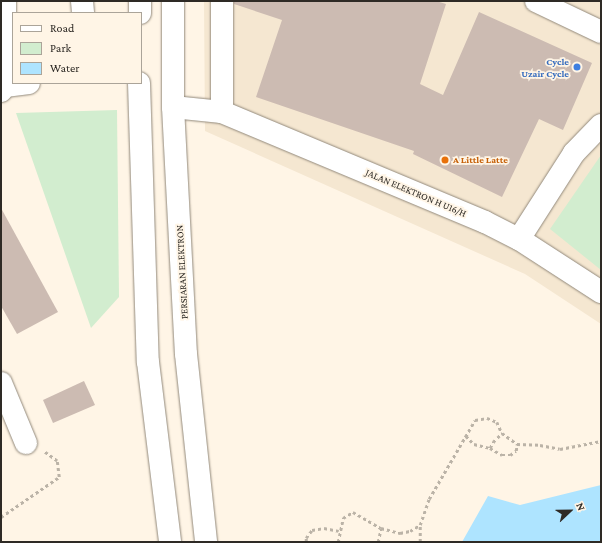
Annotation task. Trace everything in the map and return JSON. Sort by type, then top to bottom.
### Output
[{"type":"main road","points":[[5,1],[3,89],[25,84]]},
{"type":"main road","points":[[82,1],[83,12]]},
{"type":"main road","points":[[140,1],[140,12]]},
{"type":"main road","name":"PERSIARAN ELEKTRON","points":[[173,1],[173,107],[186,354],[206,542]]},
{"type":"main road","points":[[222,1],[222,112]]},
{"type":"main road","points":[[536,1],[601,32]]},
{"type":"main road","points":[[127,84],[139,112]]},
{"type":"main road","points":[[140,84],[139,112],[148,362],[170,542]]},
{"type":"main road","name":"JALAN ELEKTRON H U16/H","points":[[173,107],[222,112],[485,222],[519,239],[601,292]]},
{"type":"main road","points":[[519,239],[574,153],[601,125]]},
{"type":"main road","points":[[1,383],[26,443]]},
{"type":"path","points":[[420,542],[420,525],[429,499],[475,420],[487,418],[496,422],[502,433],[516,444],[540,445],[560,449],[601,441]]},
{"type":"path","points":[[490,448],[493,442],[502,433]]},
{"type":"path","points":[[466,436],[474,444],[490,448],[502,455],[510,455],[516,451],[516,444]]},
{"type":"path","points":[[1,517],[59,477],[57,461],[41,450],[26,443]]},
{"type":"path","points":[[338,542],[343,518],[353,512],[381,528],[400,533],[410,531],[420,525]]},
{"type":"path","points":[[306,542],[306,538],[312,530],[324,528],[339,532]]},
{"type":"path","points":[[378,542],[381,528]]},
{"type":"shaded area","points":[[204,1],[601,1],[601,324],[525,274],[205,131]]},
{"type":"green space","points":[[117,110],[119,297],[91,328],[16,113]]},
{"type":"green space","points":[[601,155],[601,270],[550,229]]},
{"type":"water","points":[[601,485],[601,542],[462,542],[488,496],[520,505]]},
{"type":"building","points":[[234,1],[436,1],[446,4],[420,84],[443,95],[479,12],[592,63],[563,130],[539,119],[502,197],[413,154],[414,151],[256,97],[282,20],[234,4]]},
{"type":"building","points":[[1,208],[58,312],[17,334],[1,306]]},
{"type":"building","points":[[84,381],[95,405],[53,423],[43,400]]},
{"type":"place","name":"Cycle Uzair Cycle","points":[[577,67]]},
{"type":"place","name":"A Little Latte","points":[[445,160]]}]
